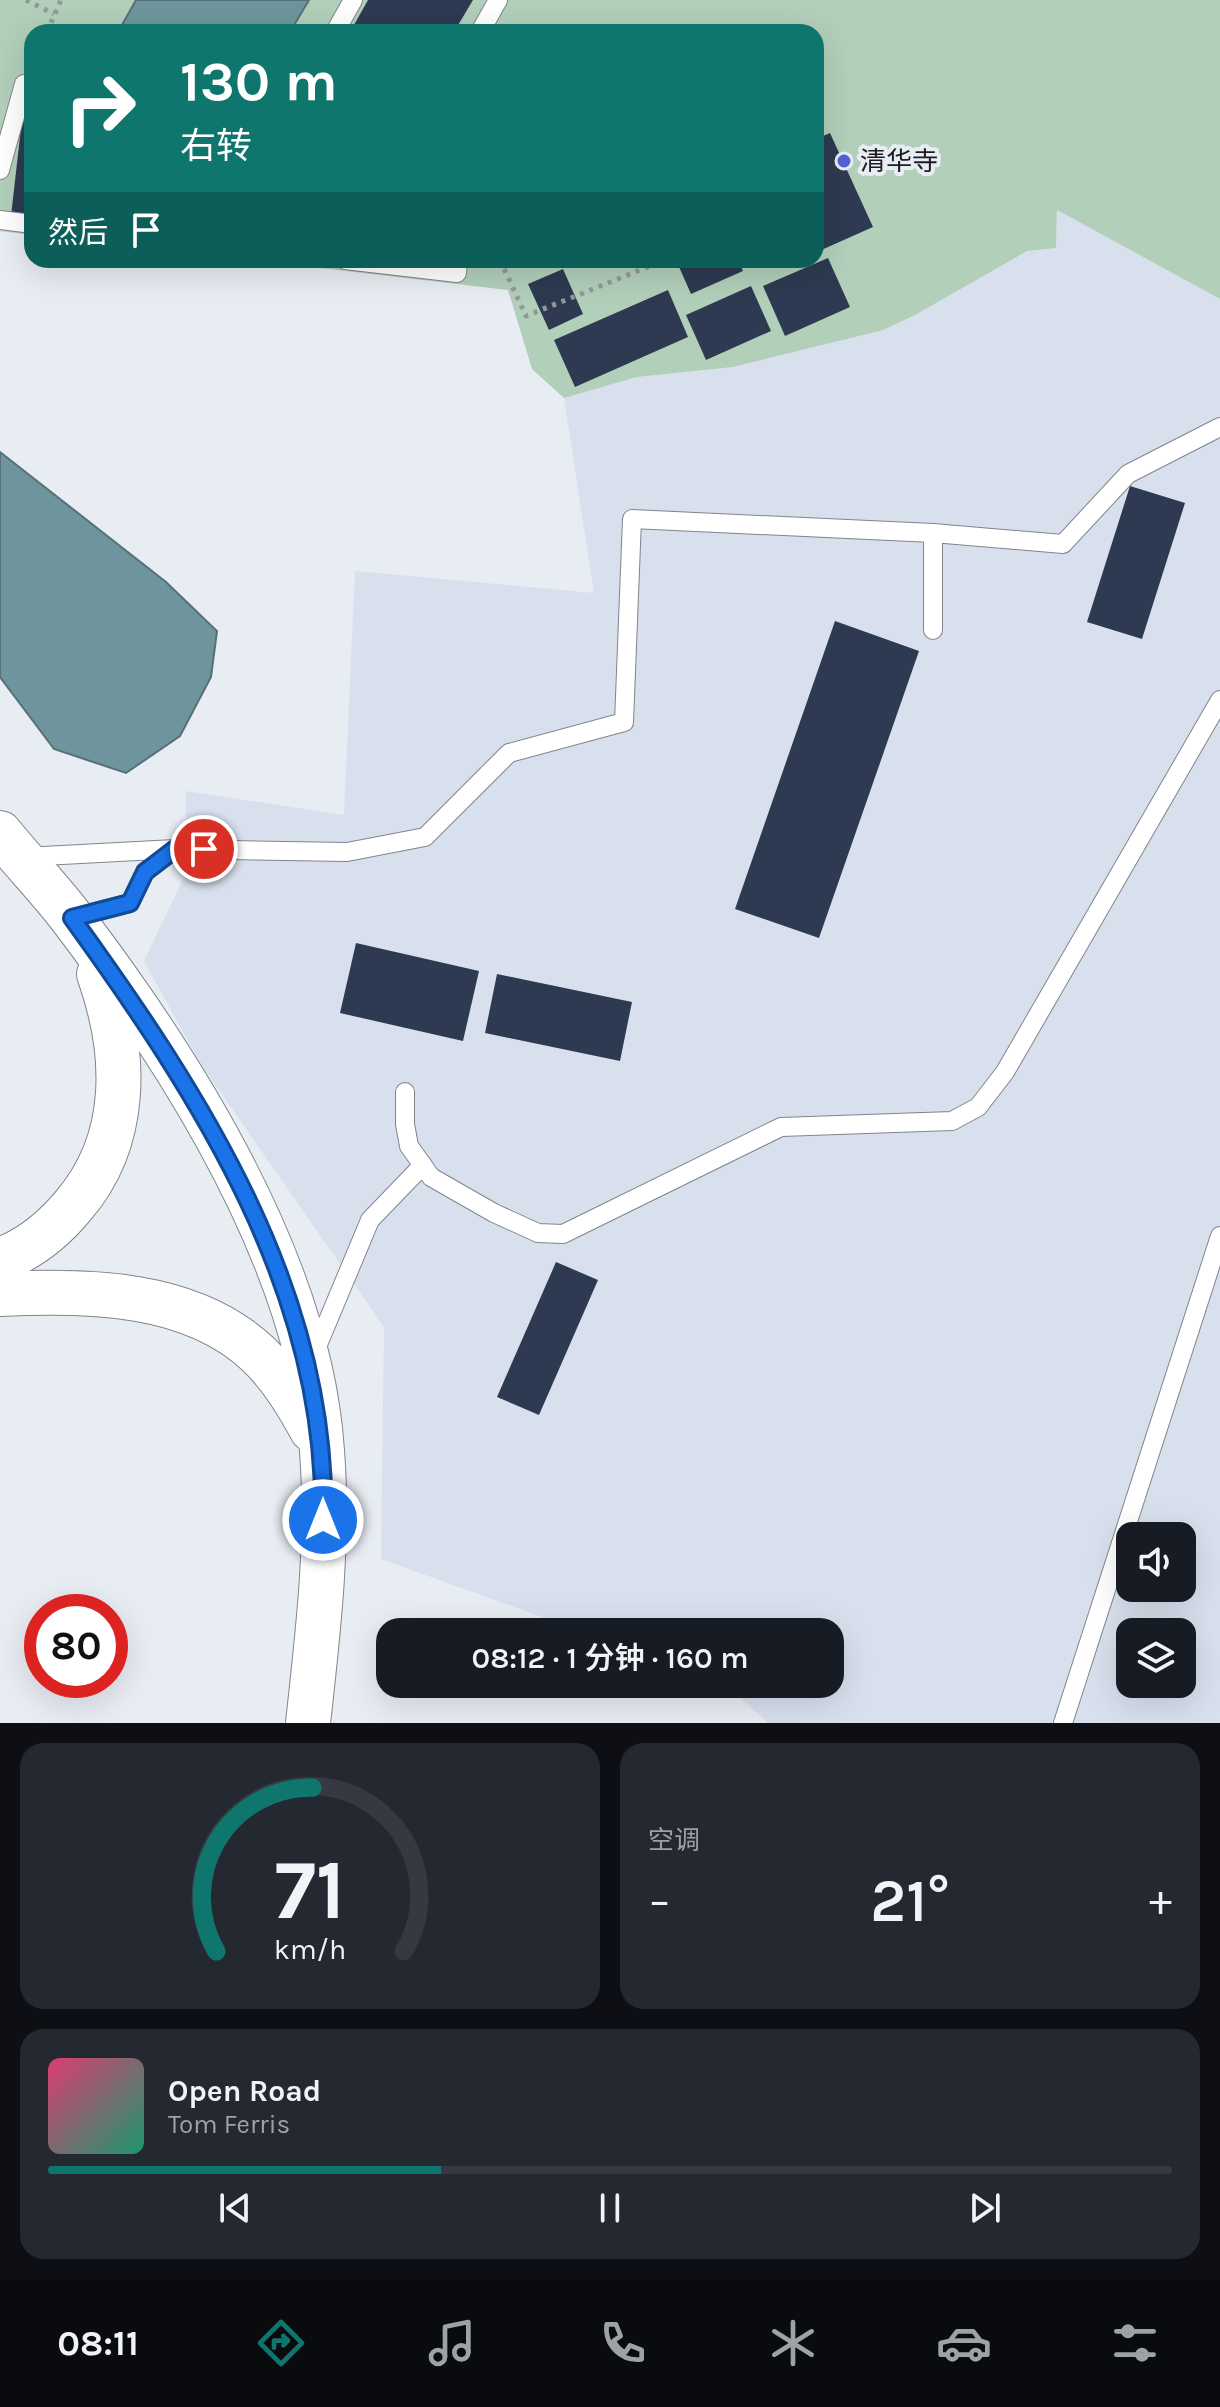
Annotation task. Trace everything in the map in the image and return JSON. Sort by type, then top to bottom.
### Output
[{"type":"highway","points":[[10,845],[72,918],[168,1055],[228,1160],[273,1256],[291,1304],[309,1366],[322,1449],[323,1542],[308,1723]]},
{"type":"highway","points":[[0,1260],[40,1239],[83,1195],[99,1170],[117,1115],[119,1086],[114,1028],[95,962],[72,918]]},
{"type":"highway","points":[[0,1294],[86,1294],[134,1299],[174,1307],[208,1320],[236,1336],[259,1355],[297,1403],[322,1449]]},
{"type":"lane","points":[[340,24],[353,0]]},
{"type":"lane","points":[[484,24],[498,0]]},
{"type":"lane","points":[[0,170],[24,84]]},
{"type":"lane","points":[[0,220],[24,223]]},
{"type":"lane","points":[[414,268],[457,273],[457,268]]},
{"type":"lane","points":[[10,845],[347,852],[425,837],[509,753],[624,722],[632,519],[933,533],[1063,544],[1128,474],[1220,427]]},
{"type":"lane","points":[[933,533],[933,630]]},
{"type":"lane","points":[[405,1092],[409,1146],[431,1177],[494,1213],[538,1233],[563,1234],[781,1127],[952,1121],[978,1107],[1005,1072],[1220,700]]},
{"type":"lane","points":[[72,918],[130,903],[145,872],[175,849]]},
{"type":"lane","points":[[309,1366],[370,1220],[423,1165]]},
{"type":"lane","points":[[1063,1723],[1220,1236]]},
{"type":"path","points":[[26,0],[54,14]]},
{"type":"path","points":[[50,24],[61,0]]},
{"type":"path","points":[[504,268],[526,316],[645,268]]},
{"type":"shaded area","points":[[1057,210],[1220,299],[1220,1723],[768,1723],[740,1698],[844,1698],[844,1618],[545,1618],[381,1559],[384,1327],[200,1063],[144,961],[186,873],[186,791],[344,815],[355,571],[594,593],[564,398],[637,377],[733,367],[915,315],[1027,251],[1056,248]]},
{"type":"green space","points":[[0,0],[1220,0],[1220,299],[1057,210],[1056,248],[1027,251],[883,330],[733,367],[637,377],[564,398],[532,369],[508,290],[320,268],[824,268],[824,24],[24,24],[24,234],[0,231]]},
{"type":"water","points":[[136,0],[309,0],[295,24],[123,24]]},
{"type":"water","points":[[0,452],[166,582],[217,631],[211,677],[180,736],[126,773],[54,749],[0,677]]},
{"type":"building","points":[[368,0],[473,0],[459,24],[354,24]]},
{"type":"building","points":[[22,119],[24,119],[24,217],[11,216]]},
{"type":"building","points":[[830,133],[873,227],[824,249],[824,136]]},
{"type":"building","points":[[828,258],[850,307],[785,336],[763,286],[805,268],[824,268],[824,260]]},
{"type":"building","points":[[680,268],[742,268],[743,271],[691,294]]},
{"type":"building","points":[[563,269],[583,314],[549,330],[528,284]]},
{"type":"building","points":[[751,286],[771,331],[706,360],[686,315]]},
{"type":"building","points":[[668,290],[688,337],[575,387],[554,340]]},
{"type":"building","points":[[1130,486],[1185,503],[1142,639],[1087,622]]},
{"type":"building","points":[[835,621],[919,651],[819,938],[735,909]]},
{"type":"building","points":[[356,943],[479,971],[463,1041],[340,1013]]},
{"type":"building","points":[[497,974],[632,1002],[620,1061],[485,1033]]},
{"type":"building","points":[[556,1262],[598,1280],[539,1415],[497,1397]]},
{"type":"place","name":"清华寺","points":[[844,161]]},
{"type":"route","points":[[204,849],[175,849],[145,872],[130,903],[72,918],[168,1055],[228,1160],[273,1256],[291,1304],[316,1401],[322,1449],[323,1520]]}]
